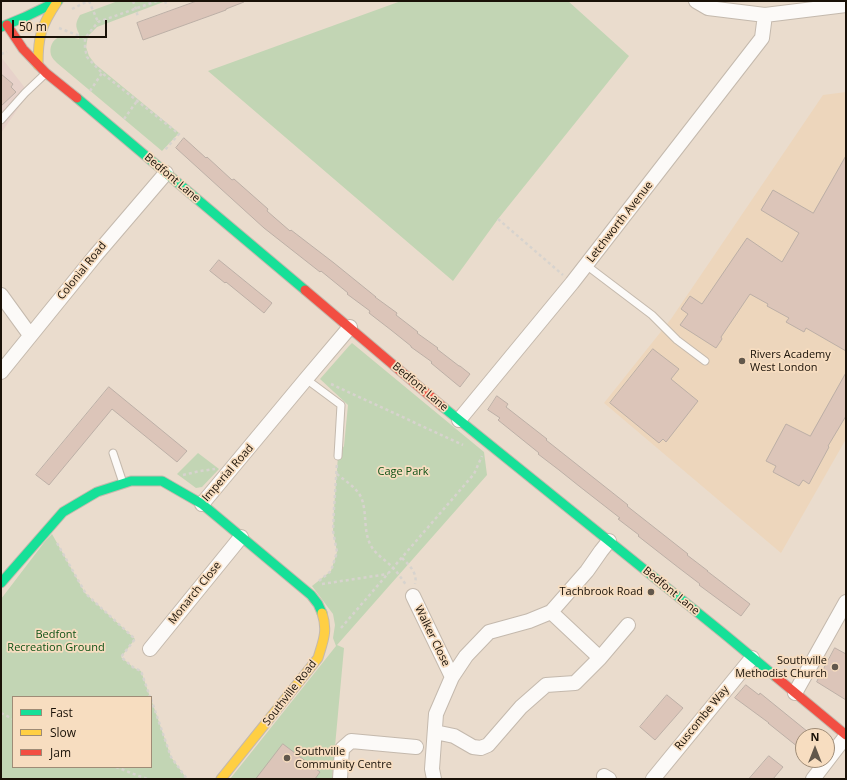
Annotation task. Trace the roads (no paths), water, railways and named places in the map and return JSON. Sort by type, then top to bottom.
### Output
[{"type":"main road","points":[[4,26],[58,2]]},
{"type":"main road","points":[[38,65],[38,47],[41,30],[45,21],[58,2]]},
{"type":"main road","name":"Bedfont Lane","points":[[4,26],[46,73],[459,420],[717,628],[846,736]]},
{"type":"main road","name":"Imperial Road","points":[[1,583],[62,512],[97,492],[131,481],[162,481],[202,504]]},
{"type":"main road","name":"Southville Road","points":[[202,504],[311,595],[320,607],[325,621],[325,637],[318,658],[221,779]]},
{"type":"street","points":[[696,1],[708,8],[765,15],[846,5]]},
{"type":"street","name":"Letchworth Avenue","points":[[459,420],[572,283],[762,38],[765,15]]},
{"type":"street","name":"Colonial Road","points":[[1,372],[95,256],[166,173]]},
{"type":"street","points":[[1,295],[30,335]]},
{"type":"street","name":"Imperial Road","points":[[202,504],[350,327]]},
{"type":"street","name":"Monarch Close","points":[[150,649],[241,537]]},
{"type":"street","points":[[434,779],[432,769],[436,714],[452,677],[466,656],[489,632],[529,621],[552,612],[588,571],[609,541]]},
{"type":"street","name":"Walker Close","points":[[409,590],[452,677]]},
{"type":"street","points":[[795,693],[846,602]]},
{"type":"street","points":[[552,612],[600,658]]},
{"type":"street","points":[[434,732],[454,736],[473,747],[481,748],[488,745],[521,707],[546,685],[575,683],[600,658],[628,625]]},
{"type":"street","name":"Ruscombe Way","points":[[653,779],[752,658]]},
{"type":"street","points":[[813,779],[846,736]]},
{"type":"street","points":[[340,779],[342,749],[351,741],[416,747]]},
{"type":"lane","points":[[1,120],[25,93],[46,73]]},
{"type":"lane","points":[[586,265],[652,315],[677,340],[705,361]]},
{"type":"lane","points":[[306,379],[341,405],[338,456]]},
{"type":"lane","points":[[113,453],[124,483]]},
{"type":"place","name":"Rivers Academy West London","points":[[742,361]]},
{"type":"place","name":"Tachbrook Road","points":[[651,592]]},
{"type":"place","name":"Southville Methodist Church","points":[[835,667]]},
{"type":"place","name":"Southville Community Centre","points":[[287,758]]},
{"type":"park label","name":"Cage Park","points":[[403,472]]},
{"type":"park label","name":"Bedfont Recreation Ground","points":[[56,641]]}]
